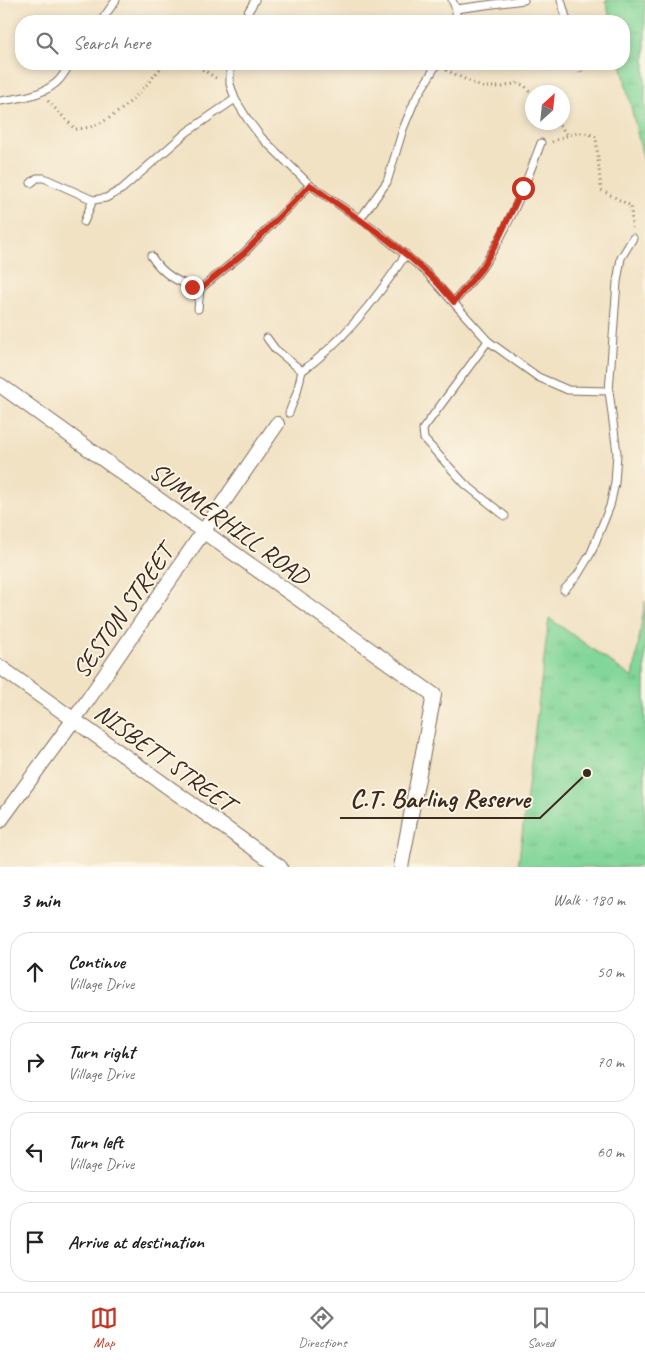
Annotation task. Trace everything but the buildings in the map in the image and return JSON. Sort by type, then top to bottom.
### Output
[{"type":"street","name":"SUMMERHILL ROAD","points":[[0,385],[434,695],[402,867]]},
{"type":"street","name":"SESTON STREET","points":[[0,821],[74,720],[277,424]]},
{"type":"street","name":"NISBETT STREET","points":[[0,667],[280,867]]},
{"type":"lane","points":[[105,15],[116,0]]},
{"type":"lane","points":[[248,15],[255,0]]},
{"type":"lane","points":[[452,0],[456,9],[456,15]]},
{"type":"lane","points":[[456,9],[524,0]]},
{"type":"lane","points":[[561,0],[565,15]]},
{"type":"lane","points":[[0,101],[24,98],[43,92],[57,82],[66,70]]},
{"type":"lane","points":[[230,70],[230,84],[235,99],[261,137],[310,185],[360,219],[406,254],[426,272],[488,341],[538,377],[568,390],[609,391]]},
{"type":"lane","points":[[360,219],[387,182],[409,114],[432,70]]},
{"type":"lane","points":[[31,182],[36,178],[44,178],[93,200],[106,198],[122,189],[187,132],[235,99]]},
{"type":"lane","points":[[454,302],[482,268],[510,219],[540,144]]},
{"type":"lane","points":[[198,309],[200,289],[244,253],[310,185]]},
{"type":"lane","points":[[84,222],[93,200]]},
{"type":"lane","points":[[564,590],[577,576],[591,554],[610,506],[615,483],[617,453],[609,391],[617,282],[621,258],[632,238]]},
{"type":"lane","points":[[289,413],[302,371],[329,348],[356,320],[387,284],[406,254]]},
{"type":"lane","points":[[151,256],[158,267],[174,280],[200,289]]},
{"type":"lane","points":[[267,338],[275,349],[302,371]]},
{"type":"lane","points":[[488,341],[423,429],[424,439],[465,484],[505,516]]},
{"type":"path","points":[[43,92],[50,103],[71,126],[75,129],[82,129],[100,123],[129,103],[159,70]]},
{"type":"path","points":[[203,70],[218,80],[230,80]]},
{"type":"path","points":[[448,70],[481,87],[502,87],[518,83],[525,86]]},
{"type":"path","points":[[563,130],[568,135]]},
{"type":"path","points":[[540,144],[568,135],[591,134],[596,137],[601,190],[631,206],[632,238]]},
{"type":"green space","points":[[605,0],[645,0],[645,166],[622,70],[630,70],[630,15],[609,15]]},
{"type":"green space","points":[[645,601],[645,867],[518,867],[549,618],[633,678]]},
{"type":"place","name":"C.T. Barling Reserve","points":[[587,773]]},
{"type":"route","points":[[192,287],[200,289],[244,253],[310,185],[373,228],[406,254],[454,302],[482,268],[510,219],[523,188]]}]
